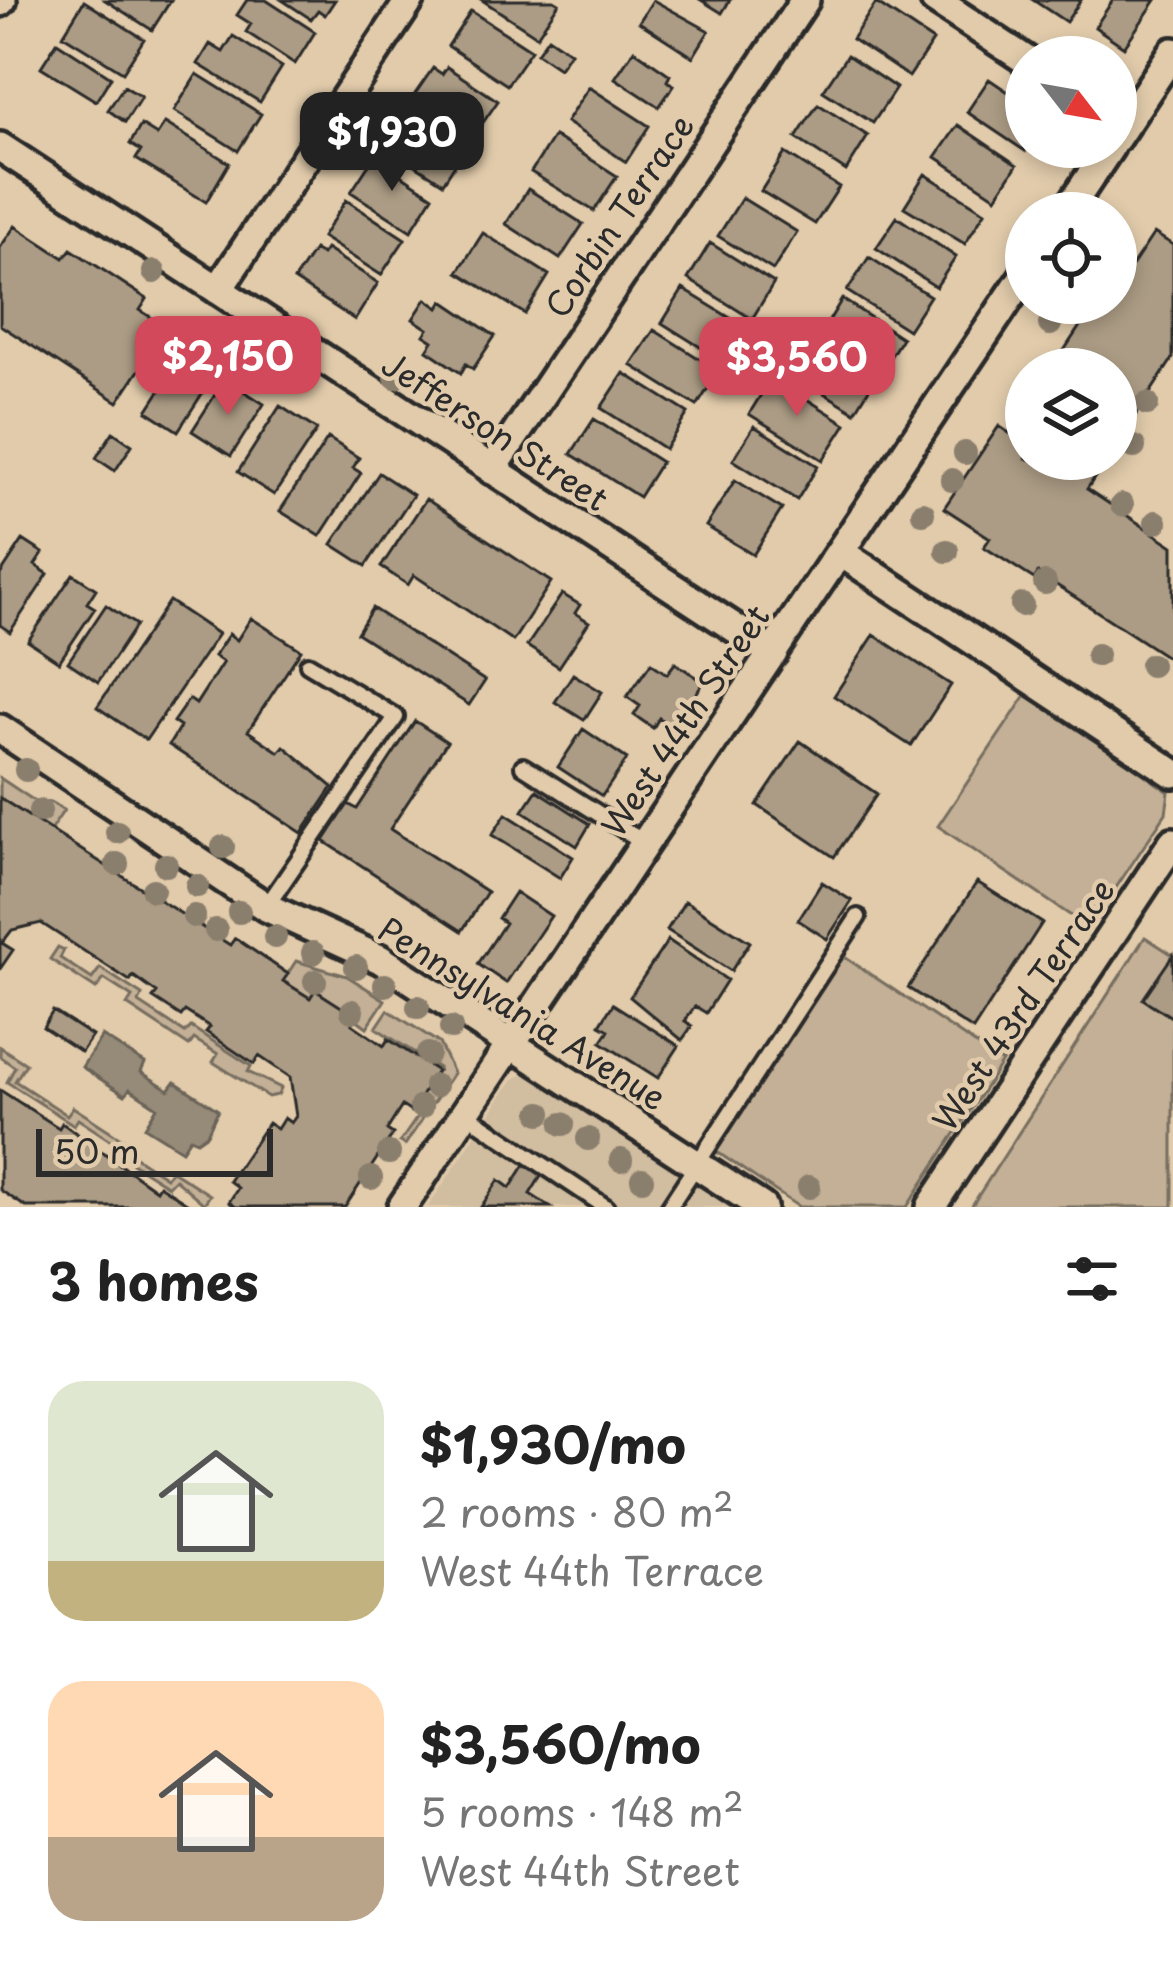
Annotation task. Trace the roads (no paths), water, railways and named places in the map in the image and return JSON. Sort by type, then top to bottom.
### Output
[{"type":"street","points":[[218,290],[410,0]]},
{"type":"street","name":"Corbin Terrace","points":[[491,470],[805,0]]},
{"type":"street","points":[[935,0],[1005,46]]},
{"type":"street","points":[[1137,103],[1173,52]]},
{"type":"street","name":"Jefferson Street","points":[[0,147],[773,653]]},
{"type":"street","name":"West 44th Street","points":[[402,1207],[1005,305]]},
{"type":"street","points":[[841,552],[1173,773]]},
{"type":"street","name":"Pennsylvania Avenue","points":[[0,729],[266,907],[380,958],[762,1207]]},
{"type":"street","name":"West 43rd Terrace","points":[[931,1207],[1173,842]]},
{"type":"lane","points":[[266,907],[396,717],[308,664]]},
{"type":"lane","points":[[523,766],[645,843]]},
{"type":"lane","points":[[669,1207],[859,917]]},
{"type":"lane","points":[[465,1113],[606,1207]]}]
